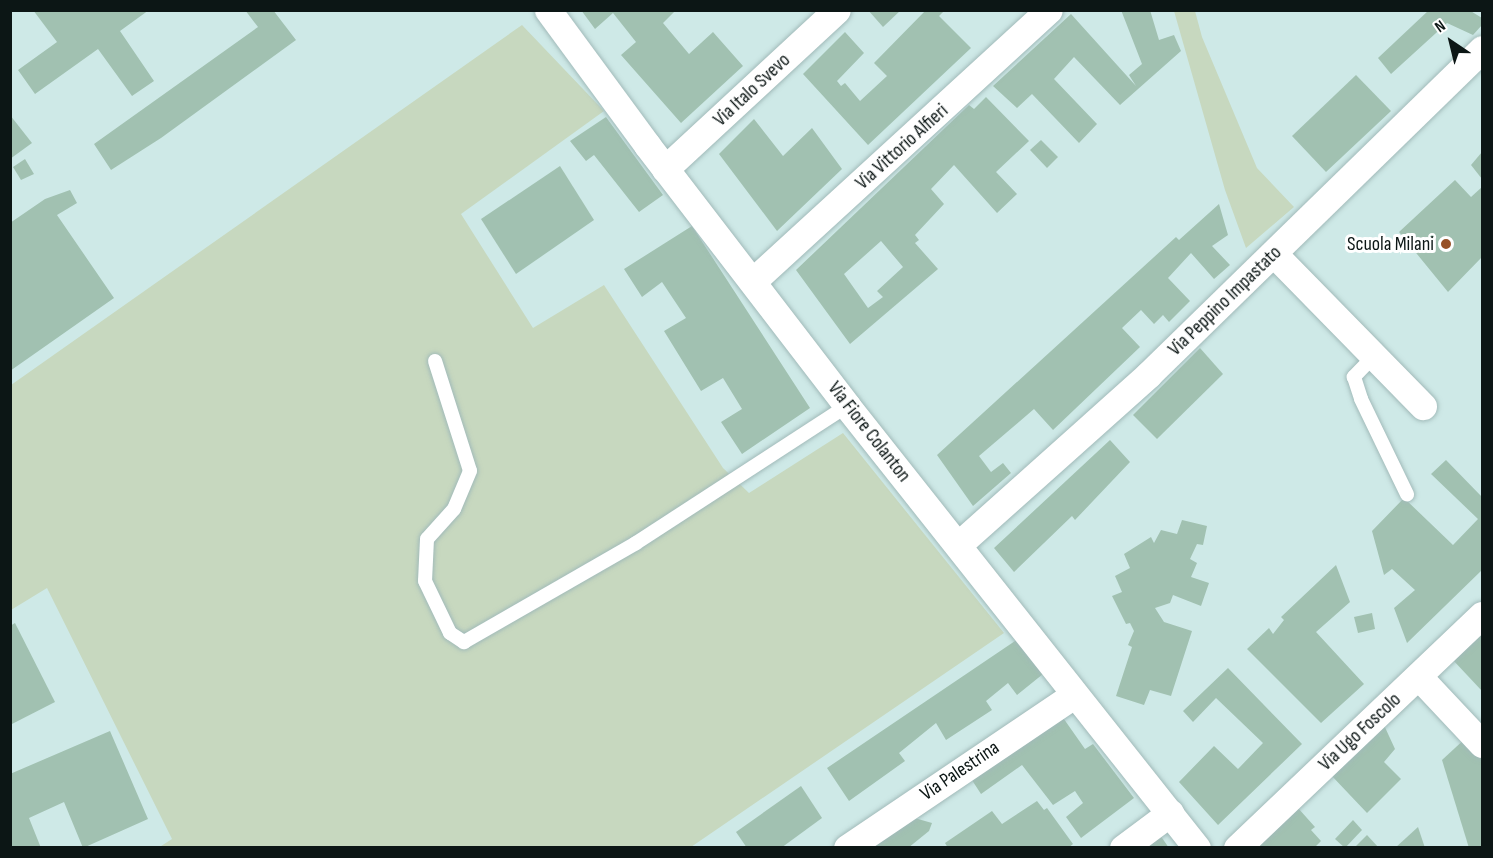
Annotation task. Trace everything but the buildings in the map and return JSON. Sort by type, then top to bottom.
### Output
[{"type":"street","name":"Via Fiore Colanton","points":[[548,10],[665,169],[753,280],[847,406],[1197,848]]},
{"type":"street","name":"Via Italo Svevo","points":[[665,169],[837,10]]},
{"type":"street","name":"Via Vittorio Alfieri","points":[[753,280],[1049,10]]},
{"type":"street","name":"Via Peppino Impastato","points":[[958,545],[1149,374],[1482,49]]},
{"type":"street","points":[[1274,254],[1423,406]]},
{"type":"street","name":"Via Ugo Foscolo","points":[[1237,848],[1482,615]]},
{"type":"street","points":[[1419,677],[1482,744]]},
{"type":"street","name":"Via Palestrina","points":[[847,848],[1074,695]]},
{"type":"street","points":[[1123,848],[1170,813]]},
{"type":"lane","points":[[1374,357],[1354,377],[1361,399],[1407,494]]},
{"type":"lane","points":[[435,361],[470,471],[454,509],[427,539],[425,581],[450,633],[464,642],[636,543],[847,406]]},
{"type":"green space","points":[[1174,11],[1195,11],[1202,37],[1257,168],[1294,207],[1246,248],[1225,190]]},
{"type":"green space","points":[[522,25],[604,111],[461,214],[533,328],[604,285],[723,468],[749,493],[843,433],[1004,633],[691,847],[158,848],[172,839],[47,588],[11,610],[11,385]]},
{"type":"place","name":"Scuola Milani","points":[[1446,244]]}]
